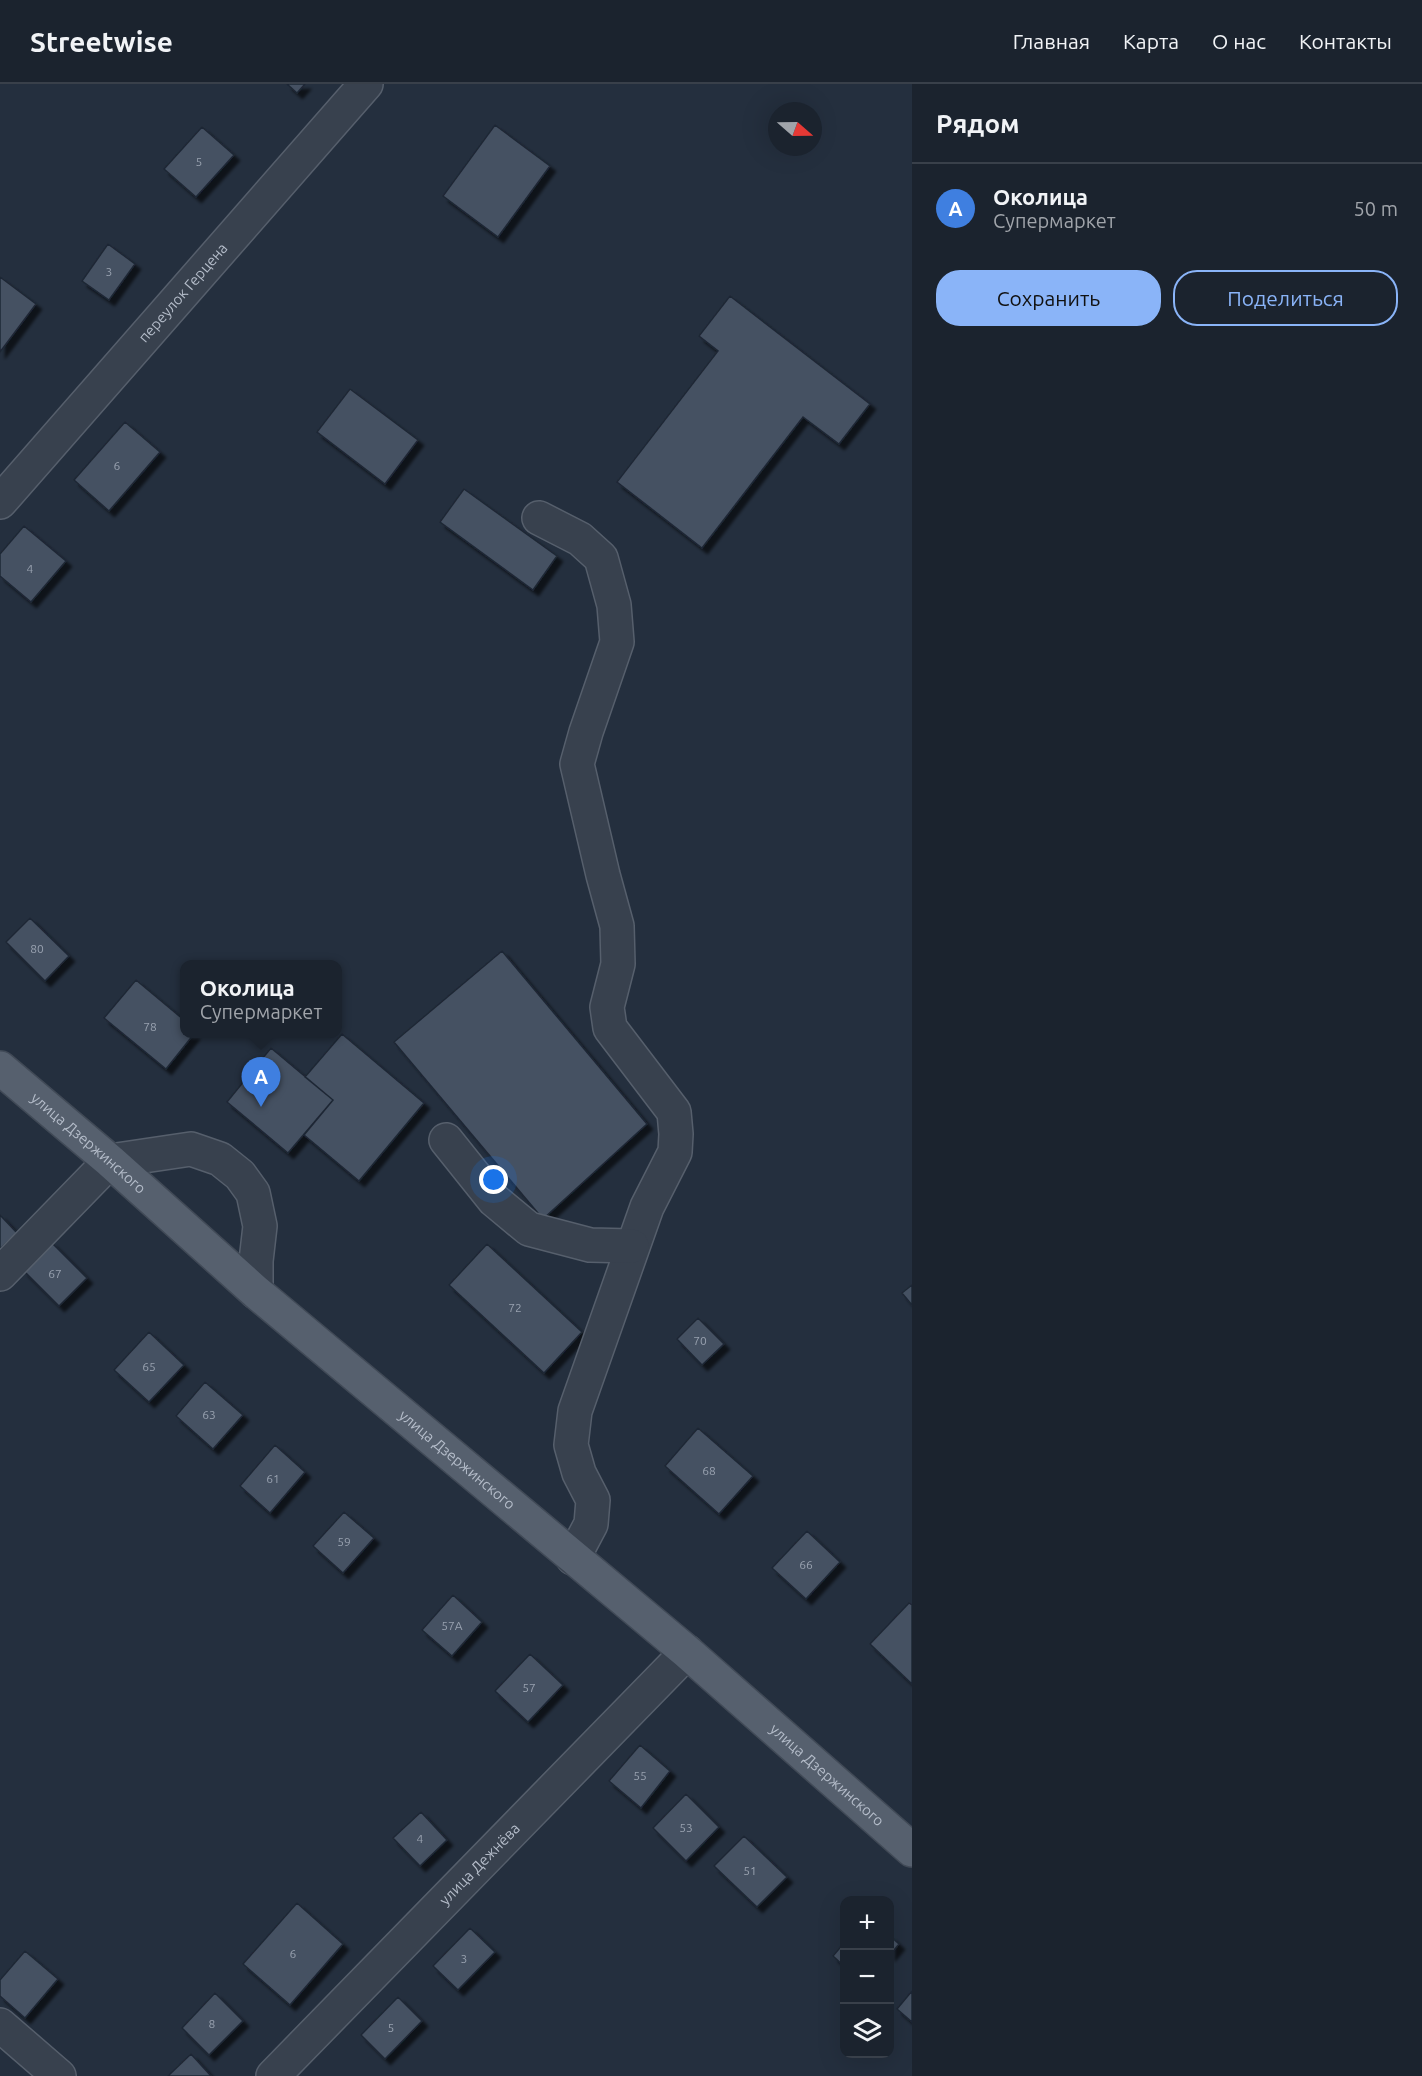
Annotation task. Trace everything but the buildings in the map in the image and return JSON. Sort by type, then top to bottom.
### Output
[{"type":"main road","name":"улица Дзержинского","points":[[0,1068],[110,1161],[255,1292],[687,1652],[912,1850]]},
{"type":"street","name":"переулок Герцена","points":[[0,502],[366,84]]},
{"type":"street","points":[[539,518],[580,539],[601,558],[614,605],[616,642],[577,764],[617,926],[618,964],[607,1007],[610,1028],[674,1112],[676,1134],[675,1152],[647,1207],[575,1411],[571,1445],[579,1473],[593,1500],[591,1524],[573,1558]]},
{"type":"street","points":[[446,1140],[494,1200],[529,1229],[590,1245],[632,1246]]},
{"type":"street","points":[[0,1274],[110,1161],[191,1149],[220,1159],[240,1175],[253,1193],[260,1226],[255,1261],[255,1292]]},
{"type":"street","name":"улица Дежнёва","points":[[273,2076],[687,1652]]},
{"type":"street","points":[[0,2025],[59,2076]]},
{"type":"place","name":"Околица","points":[[261,1107]]}]
